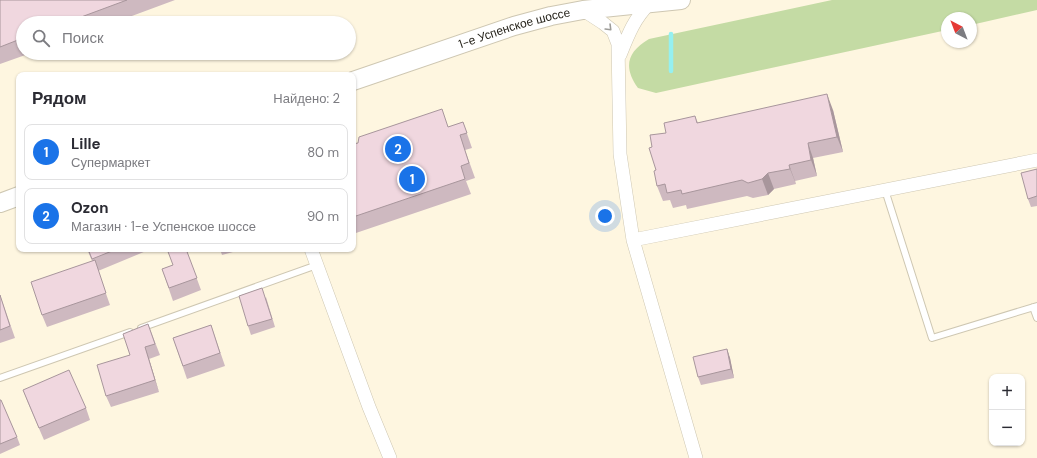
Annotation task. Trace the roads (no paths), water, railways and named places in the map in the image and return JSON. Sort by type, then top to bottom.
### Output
[{"type":"main road","name":"1-е Успенское шоссе","points":[[356,80],[514,26],[551,16],[583,10],[681,0]]},
{"type":"main road","points":[[0,203],[16,197]]},
{"type":"street","points":[[619,57],[639,14],[655,2]]},
{"type":"street","points":[[583,10],[613,31],[618,44],[620,154],[633,240],[696,458]]},
{"type":"street","points":[[633,240],[1037,160]]},
{"type":"street","points":[[312,252],[369,407],[390,458]]},
{"type":"lane","points":[[885,190],[932,338],[1035,306],[1037,318]]},
{"type":"lane","points":[[0,378],[317,265]]},
{"type":"waterway","points":[[671,34],[671,71]]},
{"type":"place","name":"Ozon","points":[[398,149]]},
{"type":"place","name":"Lille","points":[[412,179]]}]
